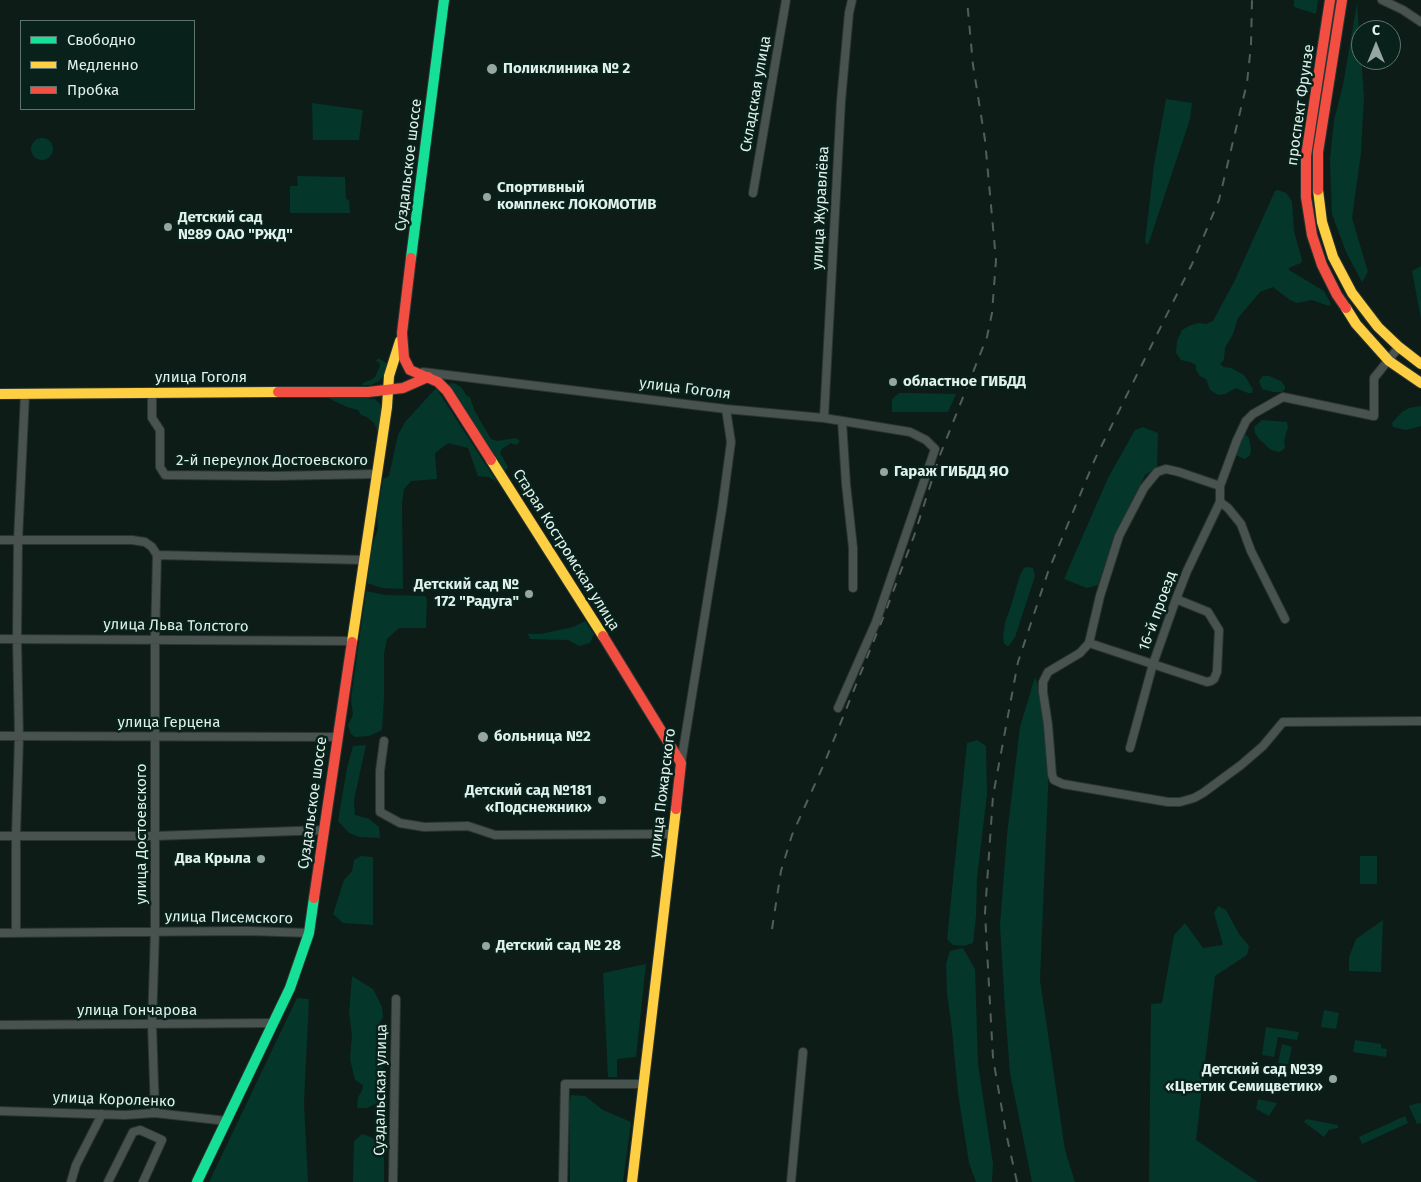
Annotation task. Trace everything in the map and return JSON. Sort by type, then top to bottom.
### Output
[{"type":"main road","name":"Суздальское шоссе","points":[[197,1182],[290,988],[309,933],[387,406],[389,376],[402,333],[444,0]]},
{"type":"main road","name":"проспект Фрунзе","points":[[1330,0],[1306,156],[1306,197],[1312,235],[1322,265],[1337,295],[1356,324],[1389,361],[1421,384]]},
{"type":"main road","name":"проспект Фрунзе","points":[[1342,0],[1318,152],[1317,181],[1322,222],[1333,257],[1352,293],[1378,326],[1399,347],[1421,364]]},
{"type":"main road","name":"Суздальское шоссе","points":[[402,333],[403,352],[410,370]]},
{"type":"main road","points":[[368,392],[386,383],[389,376],[392,369],[398,366],[410,370],[412,378],[405,387],[392,385],[389,376]]},
{"type":"main road","name":"Старая Костромская улица","points":[[410,370],[428,377],[447,391],[563,571],[681,763]]},
{"type":"main road","name":"улица Гоголя","points":[[0,394],[368,392],[405,387],[428,377]]},
{"type":"main road","name":"Суздальское шоссе","points":[[387,406],[394,396],[405,387]]},
{"type":"main road","points":[[368,392],[381,396],[387,406]]},
{"type":"main road","name":"улица Пожарского","points":[[632,1182],[681,763]]},
{"type":"street","name":"Складская улица","points":[[753,193],[786,0]]},
{"type":"street","name":"улица Журавлёва","points":[[824,418],[840,110],[849,13],[852,0]]},
{"type":"street","points":[[1382,0],[1403,10],[1421,22]]},
{"type":"street","points":[[1399,347],[1374,378],[1374,416],[1287,397],[1279,398],[1253,414],[1241,430],[1220,486],[1166,469],[1157,472],[1149,480],[1119,536],[1100,596],[1089,643],[1080,653],[1048,672],[1043,692],[1054,780],[1063,784],[1168,802],[1180,802],[1203,793],[1241,765],[1262,746],[1283,722],[1421,721]]},
{"type":"street","name":"улица Гоголя","points":[[410,370],[726,409],[824,418],[910,432],[926,440],[935,449],[876,622],[838,708]]},
{"type":"street","name":"улица Гоголя","points":[[428,377],[439,374]]},
{"type":"street","points":[[16,933],[19,736],[17,639],[18,540],[25,394]]},
{"type":"street","name":"2-й переулок Достоевского","points":[[152,394],[152,418],[160,430],[161,470],[165,475],[376,474]]},
{"type":"street","name":"улица Пожарского","points":[[681,763],[731,442],[726,409]]},
{"type":"street","points":[[842,421],[853,548],[853,588]]},
{"type":"street","name":"16-й проезд","points":[[1130,748],[1154,664],[1176,599],[1220,502],[1220,486]]},
{"type":"street","points":[[1220,502],[1228,508],[1242,526],[1251,551],[1285,619]]},
{"type":"street","points":[[0,540],[132,540],[145,542],[152,547],[157,555],[364,560]]},
{"type":"street","name":"улица Достоевского","points":[[155,1113],[152,1024],[155,931],[155,639],[157,555]]},
{"type":"street","points":[[1089,643],[1207,682],[1214,678],[1217,672],[1219,630],[1208,612],[1176,599]]},
{"type":"street","name":"улица Льва Толстого","points":[[0,639],[353,641]]},
{"type":"street","name":"улица Герцена","points":[[0,736],[337,737]]},
{"type":"street","points":[[384,741],[380,771],[380,812],[400,823],[424,827],[468,826],[494,835],[672,834]]},
{"type":"street","points":[[0,836],[155,836],[324,830]]},
{"type":"street","name":"улица Писемского","points":[[0,933],[155,931],[309,933]]},
{"type":"street","name":"Суздальская улица","points":[[393,1182],[396,999]]},
{"type":"street","name":"улица Гончарова","points":[[0,1025],[274,1023]]},
{"type":"street","points":[[791,1182],[803,1052]]},
{"type":"street","points":[[563,1182],[565,1084],[643,1084]]},
{"type":"street","name":"улица Короленко","points":[[0,1111],[102,1114],[155,1113],[227,1121]]},
{"type":"street","points":[[71,1182],[76,1165],[102,1114]]},
{"type":"street","points":[[140,1130],[145,1114]]},
{"type":"street","points":[[108,1182],[133,1132],[140,1130],[162,1140],[143,1182]]},
{"type":"green space","points":[[1294,0],[1318,0],[1316,14],[1294,7]]},
{"type":"green space","points":[[1357,3],[1358,20],[1354,20]]},
{"type":"green space","points":[[1351,38],[1351,70],[1362,70],[1364,96],[1361,153],[1352,218],[1368,272],[1362,282],[1346,252],[1332,214],[1330,160],[1334,120],[1343,85]]},
{"type":"green space","points":[[1166,99],[1192,103],[1190,119],[1148,245],[1145,242],[1154,165]]},
{"type":"green space","points":[[312,103],[363,110],[359,140],[313,140]]},
{"type":"green space","points":[[42,138],[52,145],[53,149],[46,159],[42,160],[32,153],[31,149],[38,139]]},
{"type":"green space","points":[[297,176],[345,177],[346,199],[349,200],[350,213],[290,213],[290,186],[298,186]]},
{"type":"green space","points":[[1278,190],[1286,193],[1292,201],[1294,231],[1302,260],[1301,263],[1289,268],[1289,270],[1324,291],[1331,304],[1329,306],[1312,300],[1297,303],[1273,287],[1260,292],[1238,318],[1233,334],[1225,348],[1224,360],[1220,364],[1244,375],[1253,389],[1252,393],[1236,388],[1225,394],[1218,395],[1210,390],[1206,379],[1200,376],[1196,370],[1196,365],[1181,360],[1176,353],[1177,341],[1182,330],[1191,325],[1206,324],[1213,321],[1234,282],[1275,191]]},
{"type":"green space","points":[[1421,266],[1421,319],[1412,271]]},
{"type":"green space","points":[[378,358],[386,363],[389,362],[385,374],[379,381],[371,385],[362,385],[364,382],[375,377],[380,366],[380,363],[376,361]]},
{"type":"green space","points":[[1263,376],[1269,376],[1281,381],[1285,389],[1282,392],[1273,392],[1262,389],[1259,381]]},
{"type":"green space","points":[[454,383],[461,387],[467,396],[470,397],[474,410],[491,439],[497,441],[516,438],[520,441],[516,445],[511,443],[502,449],[500,453],[508,467],[504,473],[448,384]]},
{"type":"green space","points":[[436,388],[497,482],[489,477],[478,476],[468,448],[448,443],[435,453],[437,479],[411,481],[404,489],[402,503],[403,589],[382,588],[367,583],[371,548],[378,529],[377,515],[383,479],[389,476],[398,435],[405,422]]},
{"type":"green space","points":[[899,393],[956,394],[948,412],[892,412],[892,399]]},
{"type":"green space","points":[[326,397],[375,399],[382,409],[379,434],[374,423],[361,415],[358,410]]},
{"type":"green space","points":[[1421,406],[1421,426],[1406,430],[1393,427],[1392,423],[1402,412],[1409,408]]},
{"type":"green space","points":[[1262,420],[1287,422],[1288,427],[1283,450],[1279,452],[1271,450],[1259,439],[1254,427]]},
{"type":"green space","points":[[1143,427],[1158,433],[1157,467],[1145,475],[1115,536],[1098,585],[1087,588],[1064,579],[1108,478],[1135,430]]},
{"type":"green space","points":[[1243,434],[1249,438],[1251,449],[1250,455],[1245,459],[1235,455]]},
{"type":"green space","points":[[1024,568],[1033,568],[1035,576],[1015,637],[1007,646],[1004,643],[1003,637],[1005,623],[1020,575]]},
{"type":"green space","points":[[366,591],[385,595],[425,596],[427,599],[426,628],[399,628],[387,639],[384,653],[382,730],[369,736],[355,737],[351,734],[348,725],[353,715],[351,699]]},
{"type":"green space","points":[[585,621],[594,634],[590,643],[579,646],[568,640],[530,639],[528,634],[540,634],[573,627]]},
{"type":"green space","points":[[1035,677],[1051,718],[1040,980],[1065,1150],[1075,1182],[1032,1182],[1010,1073],[1000,925],[1007,835],[1020,727]]},
{"type":"green space","points":[[977,740],[986,746],[987,794],[977,878],[973,943],[964,946],[953,945],[947,939],[967,743]]},
{"type":"green space","points":[[366,745],[354,800],[355,815],[369,819],[379,827],[380,838],[360,837],[349,833],[338,821],[347,768],[353,746]]},
{"type":"green space","points":[[361,856],[373,857],[373,925],[343,923],[333,914],[344,880],[352,871],[354,860]]},
{"type":"green space","points":[[1360,856],[1377,856],[1377,884],[1360,884]]},
{"type":"green space","points":[[1218,906],[1226,910],[1239,934],[1249,946],[1247,955],[1215,976],[1196,1140],[1258,1182],[1149,1182],[1151,1004],[1162,1003],[1174,935],[1185,923],[1203,948],[1223,945],[1214,913]]},
{"type":"green space","points":[[1383,920],[1381,972],[1349,971],[1349,957],[1356,939]]},
{"type":"green space","points":[[963,948],[975,969],[978,1064],[993,1164],[992,1182],[976,1182],[969,1163],[958,1093],[947,993],[946,964],[950,951]]},
{"type":"green space","points":[[646,964],[636,1057],[617,1059],[617,1077],[608,1077],[603,973]]},
{"type":"green space","points":[[352,976],[373,989],[382,1007],[383,1017],[377,1028],[383,1047],[383,1087],[379,1102],[367,1108],[357,1108],[358,1097],[363,1085],[355,1080],[350,1059],[352,1035],[349,1013]]},
{"type":"green space","points":[[297,998],[309,999],[304,1103],[308,1182],[209,1182]]},
{"type":"green space","points":[[1324,1010],[1339,1013],[1336,1029],[1321,1027]]},
{"type":"green space","points":[[1266,1027],[1299,1032],[1297,1040],[1278,1037],[1274,1057],[1262,1055]]},
{"type":"green space","points":[[1355,1040],[1381,1044],[1381,1048],[1387,1049],[1386,1057],[1353,1052]]},
{"type":"green space","points":[[1282,1044],[1292,1047],[1288,1065],[1278,1063]]},
{"type":"green space","points":[[571,1095],[585,1096],[603,1110],[631,1122],[623,1182],[570,1182],[569,1108]]},
{"type":"green space","points":[[1258,1099],[1277,1103],[1269,1116],[1256,1109]]},
{"type":"green space","points":[[1421,1103],[1421,1123],[1417,1124],[1409,1106]]},
{"type":"green space","points":[[1405,1116],[1408,1123],[1362,1144],[1359,1137]]},
{"type":"green space","points":[[1306,1119],[1338,1125],[1338,1128],[1329,1130],[1324,1137],[1304,1122]]},
{"type":"green space","points":[[362,1134],[371,1137],[380,1144],[384,1157],[384,1182],[353,1182],[354,1141]]},
{"type":"railway","points":[[772,929],[781,871],[792,835],[824,764],[885,613],[914,536],[940,455],[987,337],[992,313],[996,260],[985,140],[973,65],[967,0]]},
{"type":"railway","points":[[1017,1182],[993,1058],[985,913],[993,796],[1018,662],[1048,572],[1095,459],[1192,264],[1219,200],[1247,83],[1251,45],[1252,0]]},
{"type":"traffic: fast","points":[[411,258],[444,0]]},
{"type":"traffic: fast","points":[[197,1182],[290,988],[309,933],[314,898]]},
{"type":"traffic: slow","points":[[1318,190],[1322,222],[1333,257],[1352,293],[1378,327],[1421,364]]},
{"type":"traffic: slow","points":[[1346,308],[1356,324],[1389,361],[1421,383]]},
{"type":"traffic: slow","points":[[352,642],[387,407],[389,376],[400,341]]},
{"type":"traffic: slow","points":[[0,394],[278,392]]},
{"type":"traffic: slow","points":[[491,460],[603,636]]},
{"type":"traffic: slow","points":[[632,1182],[676,809]]},
{"type":"traffic: jam","points":[[1330,0],[1306,156],[1306,197],[1312,235],[1322,265],[1337,295],[1346,308]]},
{"type":"traffic: jam","points":[[1318,190],[1318,152],[1342,0]]},
{"type":"traffic: jam","points":[[411,258],[402,333],[404,358],[410,370],[438,382],[447,391],[491,460]]},
{"type":"traffic: jam","points":[[278,392],[368,392],[403,388],[428,377]]},
{"type":"traffic: jam","points":[[603,636],[681,763],[676,809]]},
{"type":"traffic: jam","points":[[314,898],[352,642]]},
{"type":"place","name":"Поликлиника № 2","points":[[492,69]]},
{"type":"place","name":"Спортивный комплекс ЛОКОМОТИВ","points":[[487,197]]},
{"type":"place","name":"Детский сад №89 ОАО \"РЖД\"","points":[[168,227]]},
{"type":"place","name":"областное ГИБДД","points":[[893,382]]},
{"type":"place","name":"Гараж ГИБДД ЯО","points":[[884,472]]},
{"type":"place","name":"Детский сад № 172 \"Радуга\"","points":[[529,594]]},
{"type":"place","name":"больница №2","points":[[483,737]]},
{"type":"place","name":"Детский сад №181 «Подснежник»","points":[[602,800]]},
{"type":"place","name":"Два Крыла","points":[[261,859]]},
{"type":"place","name":"Детский сад № 28","points":[[486,946]]},
{"type":"place","name":"Детский сад №39 «Цветик Семицветик»","points":[[1333,1079]]}]
